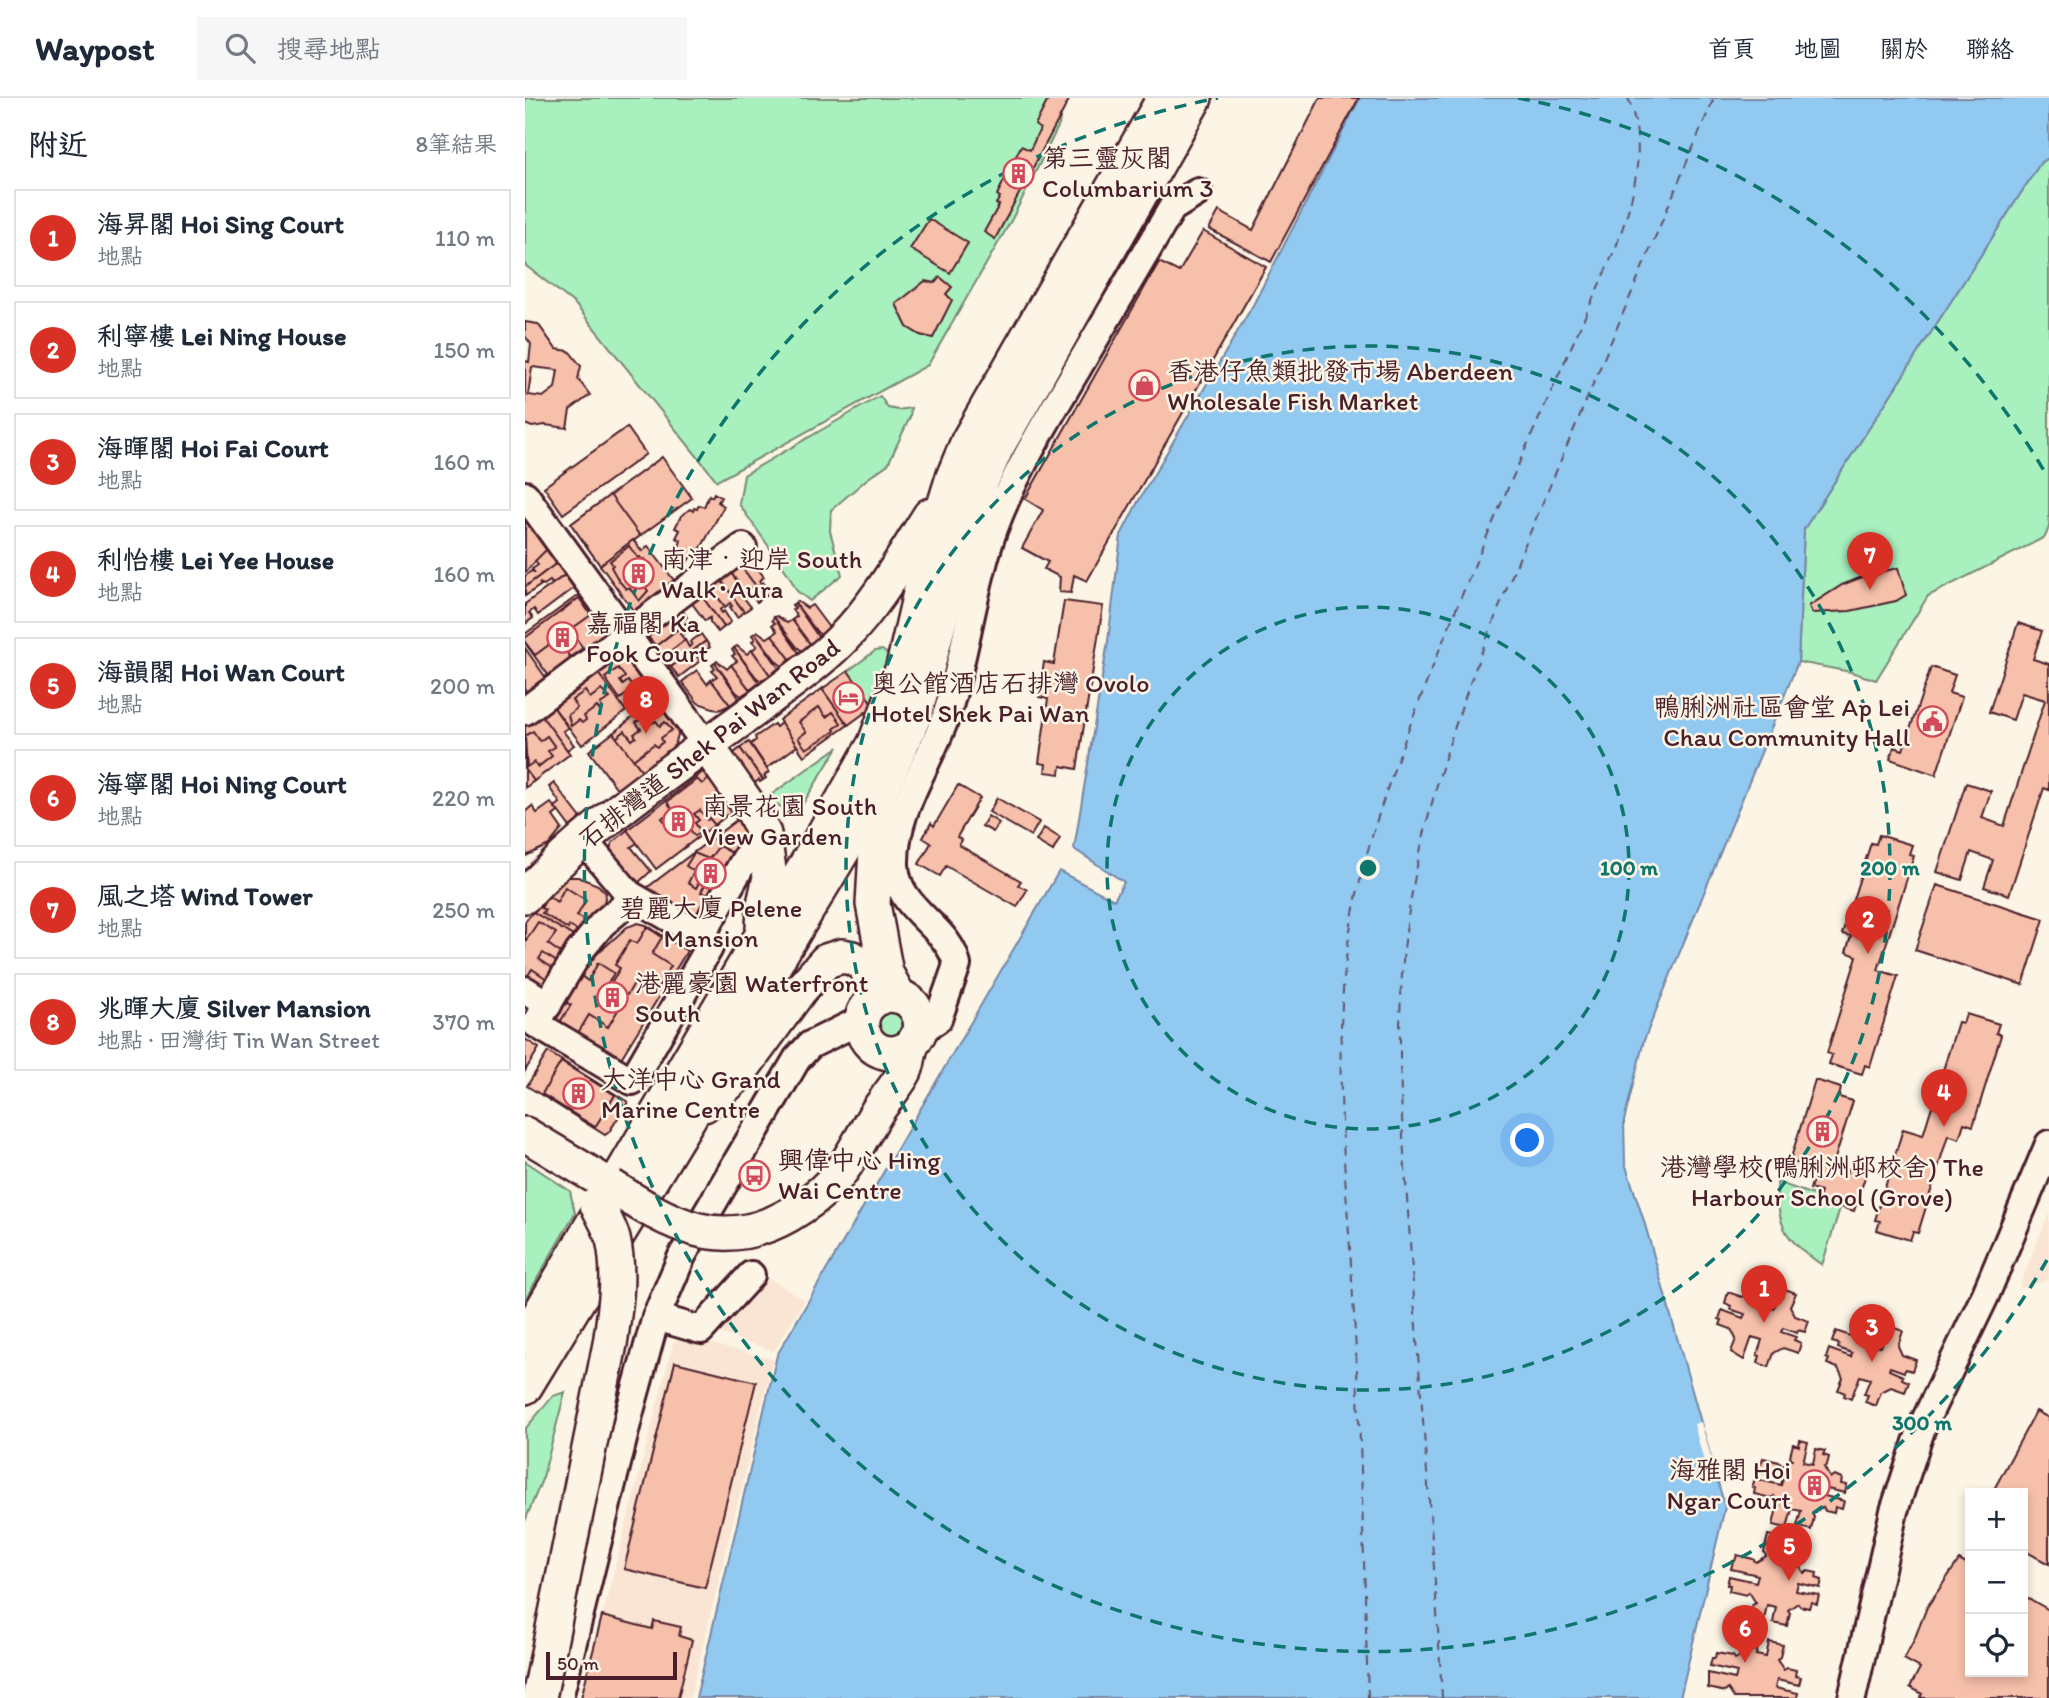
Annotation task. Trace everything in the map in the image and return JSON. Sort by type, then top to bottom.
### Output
[{"type":"main road","points":[[525,1339],[762,935],[793,888],[875,743],[903,667],[929,554],[953,477],[968,441],[1164,98]]},
{"type":"main road","points":[[525,1387],[689,1118],[717,1063],[782,952],[879,795],[915,714],[955,559],[982,480],[1002,438],[1156,171],[1195,98]]},
{"type":"main road","name":"石排灣道 Shek Pai Wan Road","points":[[525,896],[626,806],[805,671],[846,635],[882,593],[953,477]]},
{"type":"main road","points":[[708,746],[754,813],[764,834],[769,877],[762,935]]},
{"type":"main road","points":[[879,795],[873,904],[886,973],[890,1022]]},
{"type":"main road","points":[[531,1138],[666,1219],[690,1228],[718,1233],[745,1233],[773,1223],[817,1196],[833,1181],[907,1068],[873,981],[863,964],[842,956],[826,961],[800,990],[737,1076],[689,1118]]},
{"type":"main road","points":[[539,1698],[616,1303],[613,1237],[572,1163]]},
{"type":"street","points":[[559,1698],[626,1424],[656,1317],[682,1256],[797,1059],[810,1045],[890,1022],[957,965],[943,938],[904,896],[898,882],[895,866],[896,840],[907,803],[940,734],[958,678],[985,559],[1020,466],[1173,208],[1198,192]]},
{"type":"street","points":[[525,495],[708,746]]},
{"type":"street","points":[[525,711],[743,547]]},
{"type":"street","points":[[525,990],[542,1014],[632,1081],[709,948],[708,940],[634,897],[616,881],[584,841]]},
{"type":"street","points":[[701,936],[748,854]]},
{"type":"street","points":[[542,1014],[579,952],[602,924],[634,897]]},
{"type":"street","points":[[1852,1698],[1903,1478],[1921,1427],[1985,1296],[2049,1144]]},
{"type":"street","points":[[656,1317],[701,1330],[751,1275]]},
{"type":"shaded area","points":[[2049,1213],[2049,1280],[2018,1289]]},
{"type":"shaded area","points":[[763,1275],[805,1300],[774,1351],[713,1331]]},
{"type":"shaded area","points":[[683,1337],[773,1359],[690,1698],[581,1698],[673,1343]]},
{"type":"green space","points":[[525,98],[1063,98],[1059,125],[1012,219],[928,365],[717,481],[575,304],[525,265]]},
{"type":"green space","points":[[2049,158],[2049,527],[2045,537],[1928,596],[1876,680],[1851,672],[1798,662],[1804,529],[2041,162]]},
{"type":"green space","points":[[880,396],[888,408],[911,408],[910,417],[888,464],[831,510],[830,531],[842,575],[810,601],[797,591],[739,504],[744,475]]},
{"type":"green space","points":[[882,650],[889,655],[874,706],[848,671],[875,651]]},
{"type":"green space","points":[[838,747],[796,815],[770,801],[768,797]]},
{"type":"green space","points":[[891,1012],[899,1016],[903,1024],[899,1032],[891,1036],[883,1032],[879,1024],[883,1016]]},
{"type":"green space","points":[[525,1161],[570,1191],[575,1213],[525,1300]]},
{"type":"green space","points":[[1777,1182],[1841,1205],[1822,1265],[1799,1247],[1786,1231],[1779,1211]]},
{"type":"green space","points":[[565,1392],[543,1477],[525,1521],[525,1429],[553,1396]]},
{"type":"water","points":[[1360,98],[2049,98],[2049,158],[2041,162],[1804,529],[1798,662],[1644,1040],[1624,1121],[1625,1163],[1725,1507],[1680,1698],[696,1698],[777,1355],[1059,871],[1114,900],[1124,882],[1074,849],[1108,641],[1121,535],[1253,305]]},
{"type":"pier","points":[[1701,1422],[1716,1474],[1708,1477],[1694,1424]]},
{"type":"building","name":"第三靈灰閣 Columbarium 3","points":[[1049,98],[1070,98],[995,239],[984,232],[999,205],[996,204],[1000,197],[997,195],[1021,146],[1030,150],[1040,129],[1035,125]]},
{"type":"building","points":[[1320,98],[1359,98],[1271,262],[1209,229],[1219,211],[1253,230]]},
{"type":"building","points":[[929,219],[968,243],[950,273],[910,249]]},
{"type":"building","name":"香港仔魚類批發市場 Aberdeen Wholesale Fish Market","points":[[1203,231],[1266,267],[1087,581],[1074,575],[1071,593],[1059,592],[1060,577],[1044,569],[1048,562],[1022,548],[1043,510],[1025,499],[1159,262],[1179,272]]},
{"type":"building","points":[[940,277],[952,287],[946,294],[952,300],[933,338],[920,335],[907,327],[896,304],[925,281],[935,283]]},
{"type":"building","points":[[525,322],[538,324],[556,349],[569,351],[581,366],[578,379],[590,395],[570,410],[567,428],[545,425],[532,427],[525,424],[525,361],[529,362],[531,344],[525,336]],"holes":[[[532,367],[558,370],[555,388],[543,397],[528,395]]]},
{"type":"building","points":[[627,427],[646,454],[563,514],[544,487]]},
{"type":"building","points":[[662,457],[692,498],[600,565],[571,524]]},
{"type":"building","points":[[714,493],[721,497],[718,502],[724,506],[700,550],[698,549],[695,556],[692,554],[687,563],[676,558],[681,540],[676,538],[680,530],[675,528],[681,516],[690,509],[697,509],[699,505],[704,507],[709,495],[712,497]]},
{"type":"building","points":[[610,495],[640,536],[600,565],[571,524]]},
{"type":"building","points":[[525,516],[548,549],[525,572]]},
{"type":"building","name":"南津‧迎岸 South Walk･Aura","points":[[633,540],[642,551],[648,546],[676,583],[635,613],[600,565]]},
{"type":"building","points":[[629,546],[638,558],[644,559],[651,569],[648,571],[653,579],[642,582],[648,591],[639,601],[629,587],[626,589],[619,581],[611,567],[613,565],[610,561]]},
{"type":"building","points":[[547,549],[557,563],[525,587],[525,576],[531,571],[534,572],[532,569],[538,565],[535,561]]},
{"type":"building","points":[[750,558],[764,577],[759,581],[761,584],[763,582],[770,592],[764,597],[740,565]]},
{"type":"building","points":[[557,563],[565,575],[552,584],[550,581],[544,585],[539,583],[541,585],[525,596],[525,587]]},
{"type":"building","points":[[740,565],[764,597],[757,602],[750,588],[745,592],[731,573]]},
{"type":"building","points":[[1898,568],[1906,595],[1896,601],[1850,611],[1812,613],[1809,606],[1842,585],[1867,575]]},
{"type":"building","points":[[731,573],[745,592],[739,595],[751,607],[744,612],[721,580]]},
{"type":"building","points":[[565,575],[574,588],[538,615],[534,609],[529,613],[533,618],[525,624],[525,604]]},
{"type":"building","points":[[721,580],[744,612],[737,617],[730,603],[725,607],[711,588]]},
{"type":"building","points":[[711,588],[725,607],[720,610],[722,613],[724,611],[731,622],[724,627],[701,595]]},
{"type":"building","name":"嘉福閣 Ka Fook Court","points":[[580,594],[608,633],[549,676],[525,643],[525,634]]},
{"type":"building","points":[[701,595],[724,627],[718,632],[710,618],[705,621],[691,602]]},
{"type":"building","points":[[579,598],[591,615],[570,630],[583,648],[570,657],[557,639],[535,655],[525,638]]},
{"type":"building","points":[[797,601],[807,608],[812,605],[830,629],[822,636],[817,632],[795,603]]},
{"type":"building","points":[[1064,601],[1103,606],[1077,769],[1061,766],[1060,774],[1045,772],[1046,764],[1039,763],[1048,699],[1039,697],[1044,662],[1054,664]]},
{"type":"building","points":[[795,603],[819,638],[810,644],[792,620],[797,616],[792,610]]},
{"type":"building","points":[[682,610],[687,617],[656,646],[647,636]]},
{"type":"building","points":[[777,616],[787,623],[792,620],[810,644],[802,651],[797,647],[774,617]]},
{"type":"building","points":[[774,617],[799,653],[790,659],[772,635],[777,631],[772,625],[775,623],[772,620]]},
{"type":"building","points":[[690,620],[695,626],[680,634],[685,640],[663,657],[656,646]]},
{"type":"building","points":[[2018,623],[2042,631],[2033,659],[2049,664],[2049,790],[2044,788],[2009,895],[1984,887],[1993,860],[1971,852],[1962,880],[1937,872],[1966,783],[1991,791],[1982,818],[2004,826],[2045,700],[2022,693],[2013,720],[1989,712]]},
{"type":"building","points":[[757,631],[767,638],[772,635],[790,659],[782,666],[777,662],[755,633]]},
{"type":"building","points":[[755,633],[779,668],[770,675],[752,650],[757,646],[752,641],[755,639],[752,635]]},
{"type":"building","points":[[701,634],[706,641],[671,667],[663,657],[685,640],[689,647],[692,644],[690,642]]},
{"type":"building","points":[[706,641],[710,647],[696,655],[700,661],[679,677],[671,667]]},
{"type":"building","points":[[737,646],[747,654],[752,650],[770,675],[761,681],[756,677],[734,648]]},
{"type":"building","points":[[525,648],[546,678],[525,694]]},
{"type":"building","points":[[734,648],[759,683],[750,690],[731,665],[737,661],[732,656],[735,654],[732,650]]},
{"type":"building","points":[[623,652],[652,691],[626,711],[597,672]]},
{"type":"building","points":[[717,661],[727,669],[731,665],[750,690],[741,696],[736,692],[715,663]]},
{"type":"building","points":[[715,663],[739,698],[730,705],[711,680],[717,676],[712,671],[715,669],[712,665]]},
{"type":"building","name":"鴨脷洲社區會堂 Ap Lei Chau Community Hall","points":[[1931,667],[1955,675],[1949,693],[1962,697],[1936,775],[1890,759],[1894,747],[1903,750]]},
{"type":"building","points":[[618,668],[625,677],[620,681],[623,685],[628,681],[634,689],[620,699],[605,678]]},
{"type":"building","points":[[697,670],[707,684],[711,680],[730,705],[719,710],[698,703],[682,682]]},
{"type":"building","name":"奧公館酒店石排灣 Ovolo Hotel Shek Pai Wan","points":[[848,671],[874,706],[848,725],[822,689]]},
{"type":"building","points":[[597,672],[626,711],[582,745],[552,705]]},
{"type":"building","points":[[822,689],[848,725],[804,756],[779,720]]},
{"type":"building","points":[[601,690],[610,698],[600,704],[602,707],[599,710],[597,707],[584,716],[586,720],[582,723],[579,720],[571,726],[568,715],[577,708],[572,700],[585,691],[590,698]]},
{"type":"building","points":[[657,698],[676,724],[678,735],[669,751],[642,771],[613,733]]},
{"type":"building","points":[[552,705],[568,728],[563,731],[574,745],[567,750],[540,714]]},
{"type":"building","points":[[819,707],[826,717],[833,712],[841,723],[835,731],[806,749],[798,738],[806,732],[799,722]]},
{"type":"building","points":[[540,714],[570,754],[534,781],[525,769],[525,726]]},
{"type":"building","points":[[646,715],[652,723],[656,721],[660,726],[665,722],[672,730],[661,738],[663,742],[657,747],[654,744],[633,760],[616,738],[625,731],[632,740],[636,737],[634,734],[641,729],[636,723]]},
{"type":"building","points":[[781,723],[797,746],[767,768],[751,744],[756,740],[755,737],[774,724],[776,727]]},
{"type":"building","points":[[533,731],[540,741],[547,736],[555,747],[548,751],[552,756],[538,767],[534,762],[527,767],[525,736]]},
{"type":"building","points":[[613,733],[642,771],[618,790],[589,751]]},
{"type":"building","points":[[749,742],[769,772],[763,780],[740,748]]},
{"type":"building","points":[[740,748],[763,780],[760,782],[759,780],[753,784],[732,755]]},
{"type":"building","name":"南景花園 South View Garden","points":[[708,768],[737,808],[656,869],[627,830]]},
{"type":"building","points":[[525,769],[534,781],[525,788]]},
{"type":"building","points":[[713,776],[725,792],[713,801],[725,816],[715,825],[709,818],[707,820],[700,810],[694,814],[699,820],[695,823],[701,832],[695,836],[685,823],[673,833],[662,818],[673,810],[667,802],[697,779],[702,784]]},
{"type":"building","points":[[554,783],[581,818],[570,827],[555,807],[560,803],[549,787]]},
{"type":"building","points":[[958,785],[980,798],[957,837],[962,840],[959,845],[1021,881],[1018,885],[1027,890],[1017,907],[946,866],[940,876],[919,864],[931,843],[923,838],[931,823],[934,826]]},
{"type":"building","points":[[997,798],[1039,822],[1031,836],[989,812]]},
{"type":"building","points":[[551,803],[558,812],[553,816],[562,829],[549,845],[526,856],[525,812],[532,806],[537,813]]},
{"type":"building","points":[[742,816],[754,832],[701,924],[644,890]]},
{"type":"building","points":[[988,816],[999,823],[993,832],[982,826]]},
{"type":"building","points":[[1044,828],[1060,838],[1053,851],[1036,841]]},
{"type":"building","points":[[627,830],[637,843],[631,847],[651,871],[638,883],[630,880],[609,853],[612,843]]},
{"type":"building","points":[[1879,835],[1912,845],[1909,854],[1914,856],[1878,970],[1898,976],[1870,1067],[1865,1065],[1862,1074],[1829,1064],[1832,1055],[1827,1053],[1857,956],[1846,952],[1851,936],[1842,934],[1871,843],[1876,844]]},
{"type":"building","name":"碧麗大廈 Pelene Mansion","points":[[719,846],[740,857],[710,896],[701,892],[708,879],[703,875],[696,888],[688,883],[694,871],[686,866],[694,853],[709,859]]},
{"type":"building","points":[[568,877],[578,877],[598,885],[606,893],[603,907],[578,939],[533,912],[539,906],[541,908],[548,896]]},
{"type":"building","points":[[1937,885],[2044,919],[2023,985],[1915,950]]},
{"type":"building","points":[[565,887],[586,900],[577,916],[584,920],[578,931],[569,926],[568,929],[542,913],[545,910],[541,908],[548,896],[557,902]]},
{"type":"building","points":[[533,912],[578,939],[543,992],[525,981],[525,922]]},
{"type":"building","points":[[538,922],[556,933],[548,944],[562,954],[557,962],[543,953],[539,959],[554,969],[547,979],[532,969],[525,980],[525,942]]},
{"type":"building","name":"港麗豪園 Waterfront South","points":[[638,923],[646,925],[687,951],[620,1060],[553,1019],[596,955],[627,927]]},
{"type":"building","points":[[647,927],[662,937],[652,954],[671,966],[657,989],[638,977],[627,995],[610,985],[620,968],[615,965],[630,940],[637,944]]},
{"type":"building","points":[[598,963],[614,973],[603,991],[622,1003],[608,1027],[589,1015],[578,1033],[560,1022],[571,1005],[565,1002],[581,976],[588,981]]},
{"type":"building","points":[[1966,1014],[1999,1024],[1996,1033],[2001,1035],[1973,1126],[1964,1123],[1959,1139],[1948,1135],[1918,1233],[1913,1232],[1910,1240],[1877,1230],[1880,1221],[1875,1220],[1903,1129],[1923,1135],[1958,1022],[1963,1023]]},
{"type":"building","points":[[525,1039],[539,1048],[525,1071]]},
{"type":"building","name":"大洋中心 Grand Marine Centre","points":[[548,1052],[628,1102],[605,1135],[527,1086]]},
{"type":"building","name":"大洋中心 Grand Marine Centre","points":[[561,1062],[615,1095],[595,1127],[542,1094]]},
{"type":"building","name":"港灣學校(鴨脷洲邨校舍) The Harbour School (Grove)","points":[[1815,1080],[1841,1088],[1839,1097],[1853,1101],[1832,1168],[1866,1174],[1854,1211],[1818,1200],[1821,1192],[1810,1189],[1816,1169],[1790,1161]]},
{"type":"building","points":[[1757,1279],[1768,1282],[1766,1289],[1769,1291],[1764,1305],[1774,1309],[1779,1294],[1782,1296],[1785,1289],[1796,1293],[1790,1306],[1795,1316],[1809,1321],[1805,1332],[1798,1330],[1797,1333],[1783,1328],[1781,1332],[1796,1337],[1794,1340],[1801,1343],[1798,1353],[1783,1348],[1774,1353],[1769,1367],[1758,1363],[1760,1356],[1757,1355],[1762,1340],[1752,1337],[1744,1360],[1731,1352],[1736,1339],[1731,1329],[1720,1325],[1722,1320],[1719,1319],[1722,1310],[1743,1318],[1745,1314],[1730,1309],[1731,1306],[1725,1303],[1728,1292],[1742,1297],[1752,1293]]},
{"type":"building","points":[[1865,1318],[1876,1322],[1871,1344],[1881,1347],[1886,1333],[1890,1334],[1892,1327],[1903,1331],[1898,1346],[1902,1355],[1916,1360],[1912,1371],[1906,1369],[1904,1372],[1890,1367],[1889,1370],[1909,1382],[1905,1392],[1891,1387],[1881,1392],[1876,1406],[1865,1402],[1868,1395],[1864,1394],[1870,1379],[1860,1376],[1851,1399],[1844,1396],[1845,1393],[1838,1390],[1843,1378],[1838,1368],[1827,1364],[1829,1359],[1826,1358],[1829,1349],[1851,1357],[1852,1353],[1838,1348],[1839,1344],[1832,1342],[1836,1331],[1850,1336],[1860,1332]]},
{"type":"building","points":[[675,1362],[756,1382],[705,1588],[624,1569]]},
{"type":"building","points":[[2036,1411],[2049,1418],[2049,1564],[2028,1553],[2028,1488],[1995,1488]]},
{"type":"building","name":"海雅閣 Hoi Ngar Court","points":[[1800,1440],[1808,1442],[1803,1462],[1813,1464],[1816,1449],[1825,1451],[1823,1455],[1829,1457],[1824,1467],[1830,1478],[1834,1475],[1842,1478],[1841,1484],[1847,1485],[1845,1493],[1823,1488],[1821,1495],[1844,1501],[1842,1509],[1835,1507],[1834,1513],[1825,1511],[1823,1507],[1812,1514],[1814,1517],[1811,1530],[1797,1526],[1801,1511],[1792,1509],[1787,1528],[1773,1525],[1777,1508],[1780,1506],[1774,1496],[1771,1498],[1754,1494],[1755,1488],[1752,1487],[1755,1479],[1781,1485],[1783,1478],[1757,1472],[1758,1463],[1761,1464],[1763,1458],[1779,1462],[1782,1466],[1792,1459],[1790,1456],[1793,1444],[1799,1446]]},
{"type":"building","points":[[1768,1535],[1782,1538],[1777,1558],[1787,1560],[1790,1545],[1804,1548],[1802,1560],[1798,1562],[1804,1573],[1817,1573],[1816,1578],[1822,1580],[1820,1588],[1798,1583],[1796,1591],[1819,1595],[1817,1604],[1811,1602],[1809,1608],[1798,1603],[1788,1610],[1790,1613],[1787,1626],[1773,1623],[1776,1607],[1767,1605],[1763,1625],[1749,1622],[1752,1605],[1756,1603],[1749,1592],[1746,1595],[1729,1591],[1730,1585],[1727,1585],[1729,1576],[1756,1582],[1758,1575],[1731,1569],[1733,1561],[1737,1555],[1756,1562],[1766,1556],[1764,1552]]},
{"type":"building","points":[[1959,1560],[1965,1563],[1965,1677],[2028,1677],[2028,1598],[2049,1610],[2049,1698],[1920,1698],[1922,1694],[1910,1687],[1920,1668],[1904,1659],[1927,1607]]},
{"type":"building","points":[[602,1616],[652,1629],[654,1621],[681,1627],[679,1636],[692,1640],[678,1698],[581,1698]]},
{"type":"building","points":[[1746,1632],[1761,1635],[1756,1655],[1766,1657],[1769,1642],[1783,1645],[1777,1660],[1784,1670],[1796,1670],[1795,1676],[1801,1677],[1799,1685],[1777,1680],[1775,1688],[1798,1693],[1797,1698],[1734,1698],[1728,1689],[1725,1692],[1708,1688],[1708,1673],[1735,1679],[1737,1672],[1710,1666],[1716,1653],[1733,1656],[1735,1659],[1745,1653],[1743,1649]]},
{"type":"ferry route","points":[[1368,1698],[1358,1398],[1341,1081],[1347,951],[1369,846],[1429,676],[1623,228],[1633,191],[1638,154],[1634,117],[1628,98]]},
{"type":"ferry route","points":[[1442,1698],[1402,1122],[1401,1003],[1407,924],[1431,808],[1466,694],[1532,529],[1714,98]]},
{"type":"place","name":"第三靈灰閣 Columbarium 3","points":[[1019,173]]},
{"type":"place","name":"香港仔魚類批發市場 Aberdeen Wholesale Fish Market","points":[[1144,386]]},
{"type":"place","name":"南津‧迎岸 South Walk･Aura","points":[[638,574]]},
{"type":"place","name":"風之塔 Wind Tower","points":[[1870,590]]},
{"type":"place","name":"嘉福閣 Ka Fook Court","points":[[563,638]]},
{"type":"place","name":"奧公館酒店石排灣 Ovolo Hotel Shek Pai Wan","points":[[848,698]]},
{"type":"place","name":"鴨脷洲社區會堂 Ap Lei Chau Community Hall","points":[[1933,722]]},
{"type":"place","name":"兆暉大廈 Silver Mansion","points":[[646,734]]},
{"type":"place","name":"南景花園 South View Garden","points":[[679,821]]},
{"type":"place","name":"碧麗大廈 Pelene Mansion","points":[[711,873]]},
{"type":"place","name":"利寧樓 Lei Ning House","points":[[1868,954]]},
{"type":"place","name":"港麗豪園 Waterfront South","points":[[612,998]]},
{"type":"place","name":"大洋中心 Grand Marine Centre","points":[[578,1094]]},
{"type":"place","name":"利怡樓 Lei Yee House","points":[[1944,1127]]},
{"type":"place","name":"港灣學校(鴨脷洲邨校舍) The Harbour School (Grove)","points":[[1822,1131]]},
{"type":"place","name":"興偉中心 Hing Wai Centre","points":[[755,1175]]},
{"type":"place","name":"海昇閣 Hoi Sing Court","points":[[1764,1323]]},
{"type":"place","name":"海暉閣 Hoi Fai Court","points":[[1872,1362]]},
{"type":"place","name":"海雅閣 Hoi Ngar Court","points":[[1814,1485]]},
{"type":"place","name":"海韻閣 Hoi Wan Court","points":[[1789,1581]]},
{"type":"place","name":"海寧閣 Hoi Ning Court","points":[[1745,1663]]}]
